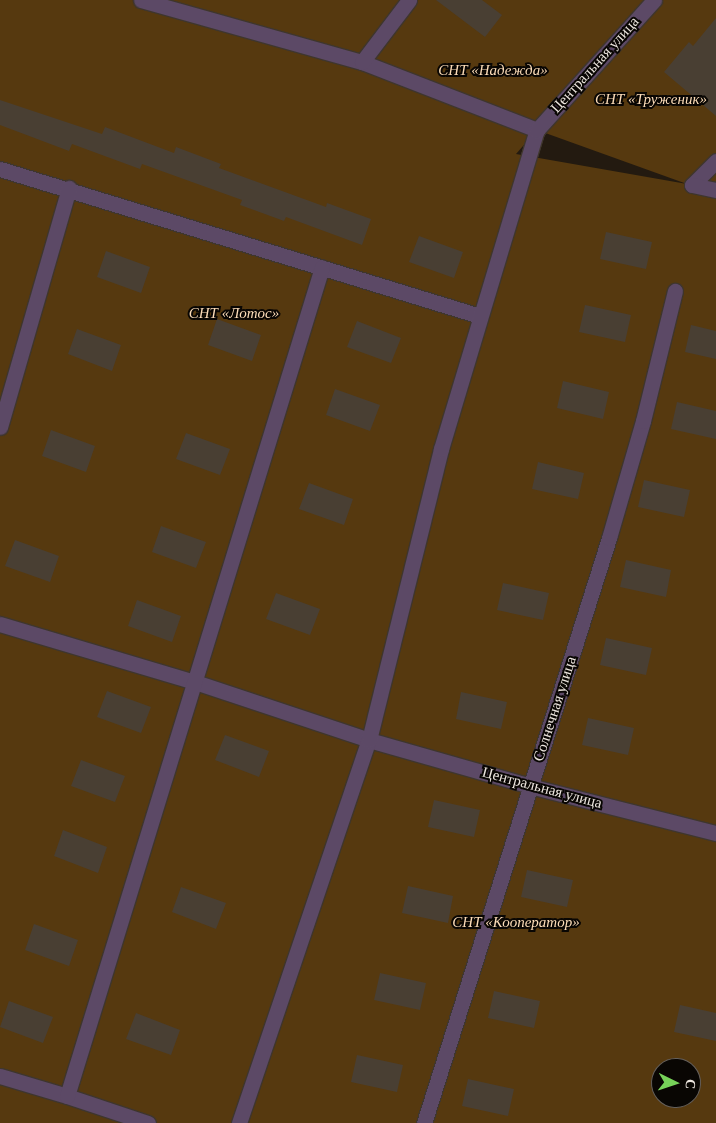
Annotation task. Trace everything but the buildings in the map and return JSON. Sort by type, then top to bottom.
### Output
[{"type":"street","points":[[142,0],[362,62],[537,130],[441,450],[369,740],[239,1123]]},
{"type":"street","points":[[362,62],[409,0]]},
{"type":"street","name":"Центральная улица","points":[[537,130],[654,0]]},
{"type":"street","points":[[716,161],[692,185],[716,190]]},
{"type":"street","points":[[0,169],[70,188],[480,316]]},
{"type":"street","points":[[0,427],[70,188]]},
{"type":"street","points":[[67,1096],[322,267]]},
{"type":"street","name":"Солнечная улица","points":[[424,1123],[609,538],[643,421],[675,291]]},
{"type":"street","name":"Центральная улица","points":[[0,624],[195,682],[369,740],[530,786],[716,833]]},
{"type":"street","points":[[0,1076],[148,1123]]},
{"type":"green space","points":[[0,0],[716,0],[716,1123],[0,1123]],"holes":[[[537,130],[687,184],[516,154]]]},
{"type":"park label","name":"СНТ «Надежда»","points":[[493,71]]},
{"type":"park label","name":"СНТ «Труженик»","points":[[651,100]]},
{"type":"park label","name":"СНТ «Лотос»","points":[[234,314]]},
{"type":"park label","name":"СНТ «Кооператор»","points":[[516,923]]}]
